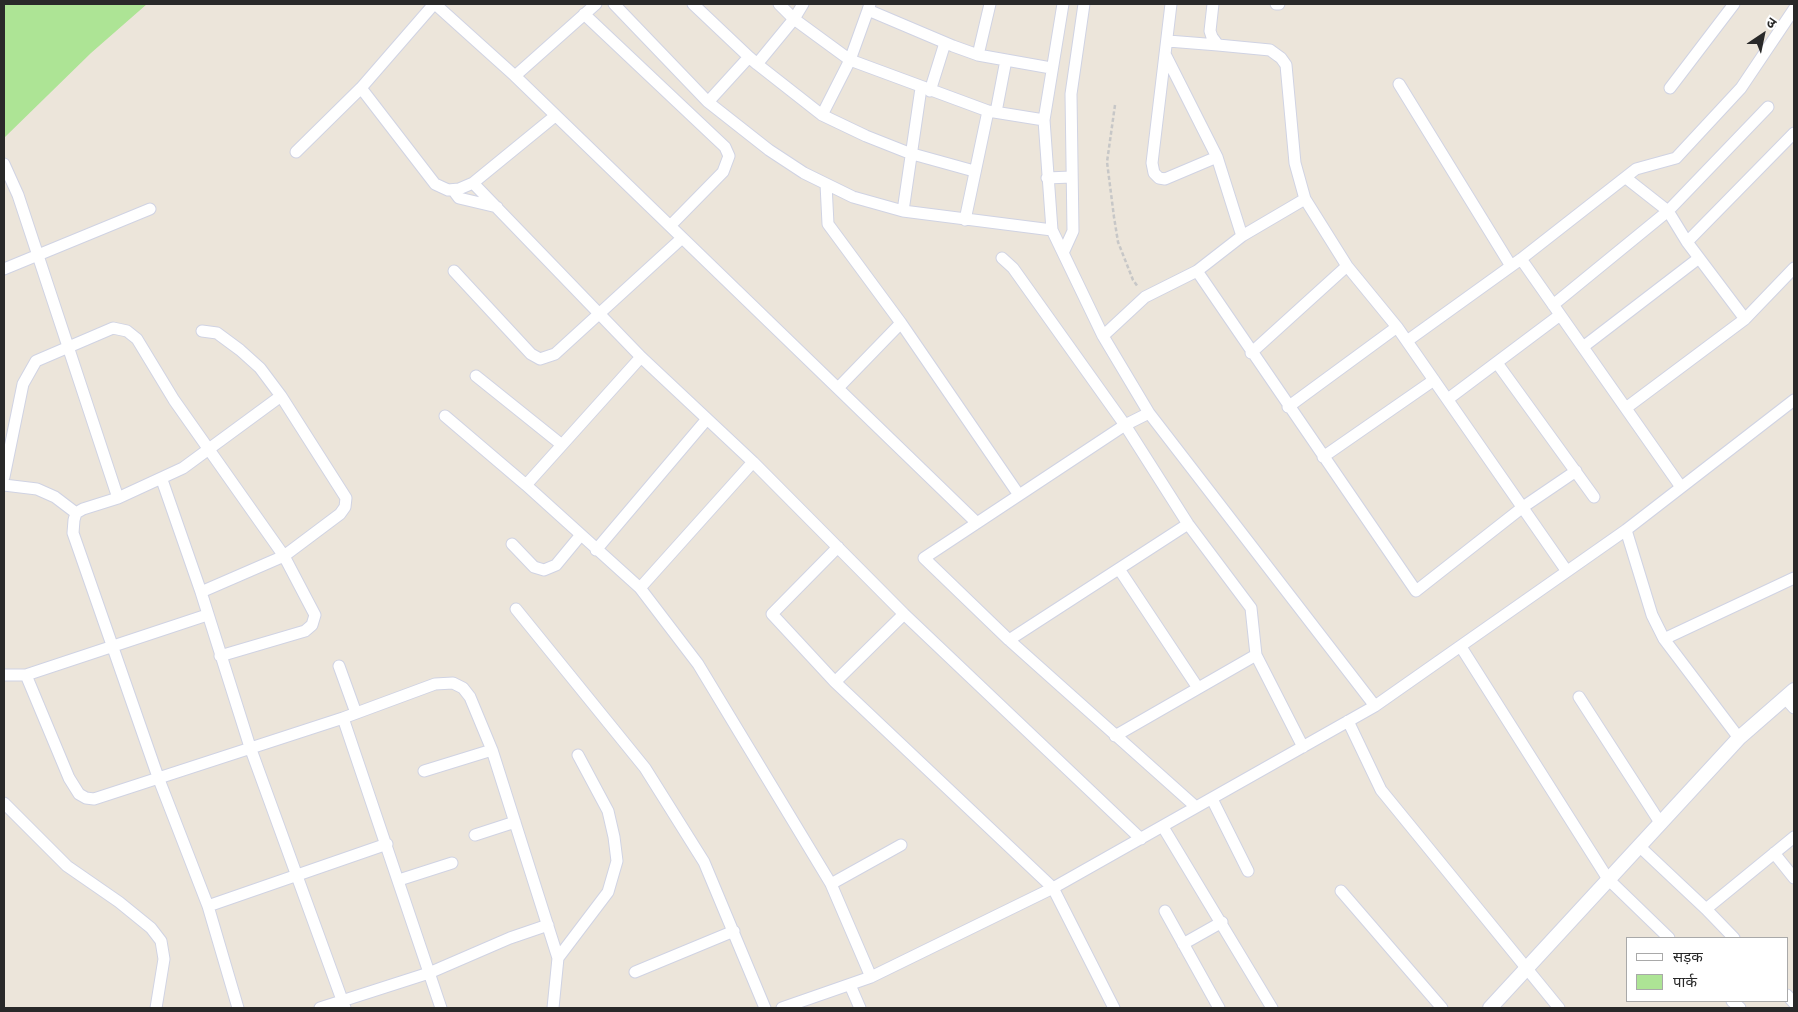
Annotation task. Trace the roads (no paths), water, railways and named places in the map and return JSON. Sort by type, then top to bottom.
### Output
[{"type":"street","points":[[614,4],[708,102],[769,150],[826,184],[853,197],[903,211],[1052,230]]},
{"type":"street","points":[[693,4],[753,61],[822,115],[866,136],[909,153],[974,171]]},
{"type":"street","points":[[779,4],[794,19],[850,60],[925,89],[992,111],[1044,120]]},
{"type":"street","points":[[708,102],[753,61],[794,19],[803,4]]},
{"type":"street","points":[[978,55],[990,4]]},
{"type":"street","points":[[1171,4],[1152,163],[1154,173],[1159,178],[1165,179],[1217,157]]},
{"type":"street","points":[[1212,4],[1210,31],[1218,45]]},
{"type":"street","points":[[1670,88],[1734,4]]},
{"type":"street","points":[[296,152],[361,88],[439,5],[515,76],[554,116],[670,226],[681,239],[977,523]]},
{"type":"street","points":[[1073,6],[1068,48],[1071,94],[1052,230],[1103,336],[1149,413],[1374,706]]},
{"type":"street","points":[[1063,253],[1073,231],[1044,120],[1052,68],[1068,48],[1073,6]]},
{"type":"street","points":[[822,115],[850,60],[869,7],[945,43],[978,55],[1052,68]]},
{"type":"street","points":[[515,76],[590,9],[725,146],[729,156],[723,172],[670,226]]},
{"type":"street","points":[[1407,341],[1512,266],[1636,169],[1676,158],[1741,88],[1794,9]]},
{"type":"street","points":[[1168,41],[1270,50],[1281,58],[1286,65],[1295,163],[1304,199],[1347,266],[1397,327],[1566,570]]},
{"type":"street","points":[[903,211],[909,153],[925,89],[945,43]]},
{"type":"street","points":[[1166,56],[1217,157],[1242,236]]},
{"type":"street","points":[[965,220],[974,171],[1006,60]]},
{"type":"street","points":[[1399,84],[1512,266]]},
{"type":"street","points":[[361,88],[435,184],[448,190],[473,183],[554,116]]},
{"type":"street","points":[[1553,305],[1668,211],[1768,107]]},
{"type":"street","points":[[1687,242],[1794,133]]},
{"type":"street","points":[[4,164],[18,195],[70,346],[118,498]]},
{"type":"street","points":[[1626,178],[1668,211],[1687,242],[1745,319]]},
{"type":"street","points":[[473,183],[641,357],[753,462],[904,614],[1141,839]]},
{"type":"street","points":[[826,184],[828,224],[901,323],[1019,495]]},
{"type":"street","points":[[453,190],[459,198],[497,208]]},
{"type":"street","points":[[1103,336],[1145,296],[1197,271],[1242,236],[1304,199]]},
{"type":"street","points":[[4,269],[150,209]]},
{"type":"street","points":[[454,271],[531,354],[540,359],[555,354],[600,315],[681,239]]},
{"type":"street","points":[[1002,258],[1013,268],[1125,425],[1188,524],[1251,608],[1256,655],[1303,747]]},
{"type":"street","points":[[1583,347],[1699,258]]},
{"type":"street","points":[[1521,259],[1681,487]]},
{"type":"street","points":[[1251,353],[1347,266]]},
{"type":"street","points":[[1626,408],[1745,319],[1794,268]]},
{"type":"street","points":[[1197,271],[1251,353],[1416,591],[1523,507],[1576,471]]},
{"type":"street","points":[[1448,399],[1560,315]]},
{"type":"street","points":[[838,388],[901,323]]},
{"type":"street","points":[[1288,407],[1397,327]]},
{"type":"street","points":[[4,477],[23,384],[36,361],[113,328],[127,331],[137,339],[208,451],[284,556],[315,615],[312,625],[306,631],[220,656]]},
{"type":"street","points":[[201,592],[284,556],[340,514],[345,506],[346,498],[281,396],[260,368],[217,333],[202,331]]},
{"type":"street","points":[[526,485],[641,357]]},
{"type":"street","points":[[1497,363],[1594,497]]},
{"type":"street","points":[[476,376],[562,445]]},
{"type":"street","points":[[1323,457],[1434,380]]},
{"type":"street","points":[[76,513],[162,480],[208,451],[281,396]]},
{"type":"street","points":[[782,1008],[850,986],[871,977],[1053,888],[1374,706],[1461,647],[1566,570],[1626,530],[1794,400]]},
{"type":"street","points":[[1149,413],[1125,425],[924,558],[1009,640],[1196,807]]},
{"type":"street","points":[[445,416],[526,485],[580,536],[640,588],[698,664],[831,884],[871,977]]},
{"type":"street","points":[[596,550],[707,419]]},
{"type":"street","points":[[640,588],[753,462]]},
{"type":"street","points":[[162,480],[201,592],[250,747],[344,1004]]},
{"type":"street","points":[[4,485],[37,489],[55,497],[76,513]]},
{"type":"street","points":[[76,513],[73,532],[158,777],[208,906],[238,1008]]},
{"type":"street","points":[[1009,640],[1188,524]]},
{"type":"street","points":[[1626,530],[1652,615],[1664,639],[1740,738]]},
{"type":"street","points":[[512,544],[534,567],[544,570],[556,565],[580,536]]},
{"type":"street","points":[[838,547],[772,614],[835,682],[1053,888],[1114,1008]]},
{"type":"street","points":[[1119,569],[1198,688]]},
{"type":"street","points":[[1664,639],[1794,578]]},
{"type":"street","points":[[516,609],[645,768],[704,862],[734,931],[764,1008]]},
{"type":"street","points":[[4,675],[26,675],[207,614]]},
{"type":"street","points":[[835,682],[904,614]]},
{"type":"street","points":[[1461,647],[1608,879],[1667,937]]},
{"type":"street","points":[[1115,736],[1256,655]]},
{"type":"street","points":[[339,666],[356,713]]},
{"type":"street","points":[[26,675],[69,778],[79,794],[86,798],[102,797],[158,777],[343,718],[435,684],[453,683],[463,688],[470,697],[492,750],[558,958],[553,1008]]},
{"type":"street","points":[[1579,697],[1662,824]]},
{"type":"street","points":[[1490,1008],[1740,738],[1791,699]]},
{"type":"street","points":[[343,718],[441,1008]]},
{"type":"street","points":[[1348,721],[1381,790],[1559,1008]]},
{"type":"street","points":[[424,771],[492,750]]},
{"type":"street","points":[[558,958],[608,892],[617,862],[608,811],[578,755]]},
{"type":"street","points":[[1212,799],[1248,871]]},
{"type":"street","points":[[4,803],[67,866],[119,902],[152,928],[161,941],[164,959],[156,1008]]},
{"type":"street","points":[[475,835],[515,822]]},
{"type":"street","points":[[1163,827],[1222,922],[1272,1008]]},
{"type":"street","points":[[1706,909],[1794,837]]},
{"type":"street","points":[[208,906],[387,844]]},
{"type":"street","points":[[831,884],[901,845]]},
{"type":"street","points":[[1640,846],[1733,937]]},
{"type":"street","points":[[1774,853],[1794,878]]},
{"type":"street","points":[[399,880],[452,863]]},
{"type":"street","points":[[1341,891],[1442,1008]]},
{"type":"street","points":[[1164,911],[1219,1008]]},
{"type":"street","points":[[1183,944],[1222,922]]},
{"type":"street","points":[[320,1008],[344,1004],[429,973],[510,938],[548,925]]},
{"type":"street","points":[[635,972],[734,931]]},
{"type":"street","points":[[850,986],[860,1008]]}]
